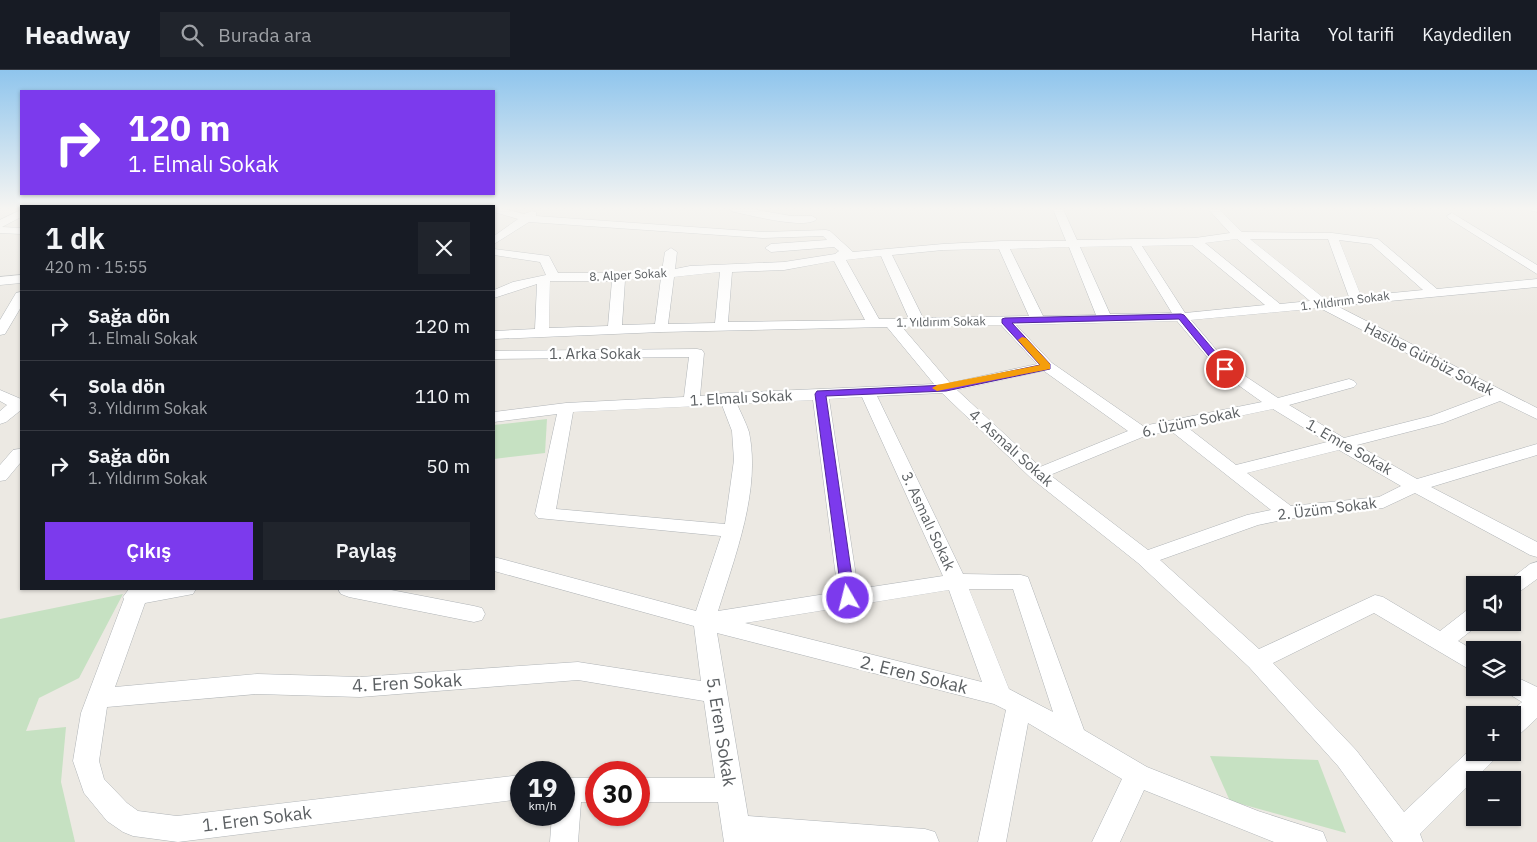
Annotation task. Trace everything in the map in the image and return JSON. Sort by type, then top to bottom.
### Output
[{"type":"street","points":[[772,248],[811,245]]},
{"type":"street","points":[[838,257],[847,252],[839,245]]},
{"type":"street","name":"8. Alper Sokak","points":[[495,294],[548,278],[619,277],[668,274],[690,270],[784,266],[838,257],[885,252],[987,245]]},
{"type":"street","points":[[1002,245],[1038,320]]},
{"type":"street","points":[[1073,245],[1105,319]]},
{"type":"street","name":"1. Emre Sokak","points":[[1136,245],[1181,317],[1225,369],[1276,404],[1342,444],[1416,486],[1537,550]]},
{"type":"street","points":[[1200,245],[1278,309]]},
{"type":"street","name":"Hasibe Gürbüz Sokak","points":[[1251,245],[1321,304],[1537,414]]},
{"type":"street","points":[[1335,245],[1356,299]]},
{"type":"street","name":"8. Alper Sokak","points":[[1380,245],[1433,292]]},
{"type":"street","points":[[1498,245],[1537,270]]},
{"type":"street","points":[[495,252],[545,259],[548,278],[542,333]]},
{"type":"street","points":[[660,328],[671,252]]},
{"type":"street","points":[[885,252],[918,322]]},
{"type":"street","name":"4. Asmalı Sokak","points":[[838,257],[883,323],[946,388],[1037,474],[1144,558],[1257,661],[1347,758],[1405,837]]},
{"type":"street","points":[[721,328],[726,269]]},
{"type":"street","points":[[615,330],[619,277]]},
{"type":"street","points":[[0,281],[20,279]]},
{"type":"street","name":"1. Yıldırım Sokak","points":[[495,335],[660,328],[1181,317],[1537,283]]},
{"type":"street","points":[[0,331],[20,298]]},
{"type":"street","points":[[1005,321],[1047,366],[1140,432]]},
{"type":"street","name":"1. Arka Sokak","points":[[495,355],[697,353],[692,400]]},
{"type":"street","name":"1. Elmalı Sokak","points":[[495,417],[566,408],[727,398],[946,388],[1047,366]]},
{"type":"street","name":"6. Üzüm Sokak","points":[[1037,474],[1140,432],[1276,404],[1349,384]]},
{"type":"street","name":"3. Asmalı Sokak","points":[[867,392],[956,581],[1021,582],[1073,736]]},
{"type":"street","points":[[820,394],[848,598]]},
{"type":"street","points":[[1233,471],[1437,420],[1501,395]]},
{"type":"street","points":[[727,398],[740,431],[743,460],[733,531],[704,621],[956,581],[1009,701],[992,842]]},
{"type":"street","points":[[0,419],[14,400]]},
{"type":"street","points":[[566,408],[545,514],[733,531]]},
{"type":"street","points":[[1174,425],[1286,513]]},
{"type":"street","name":"2. Üzüm Sokak","points":[[1144,558],[1254,519],[1286,513],[1383,502],[1416,486],[1537,449]]},
{"type":"street","points":[[0,456],[20,453]]},
{"type":"street","points":[[0,476],[20,453]]},
{"type":"street","name":"2. Eren Sokak","points":[[495,564],[1009,701],[1138,775],[1256,823],[1313,842]]},
{"type":"street","points":[[1521,581],[1537,569]]},
{"type":"street","points":[[137,593],[173,590]]},
{"type":"street","points":[[354,590],[474,614]]},
{"type":"street","name":"1. Eren Sokak","points":[[137,593],[93,713],[86,761],[92,785],[117,812],[133,824],[177,829],[510,788]]},
{"type":"street","points":[[1257,661],[1375,603],[1466,657]]},
{"type":"street","name":"5. Eren Sokak","points":[[704,621],[737,835]]},
{"type":"street","points":[[1441,642],[1466,623]]},
{"type":"street","name":"4. Eren Sokak","points":[[98,698],[257,684],[360,687],[578,671],[715,693]]},
{"type":"street","points":[[1521,689],[1537,699]]},
{"type":"street","points":[[1521,718],[1537,703]]},
{"type":"street","points":[[1405,837],[1477,761]]},
{"type":"street","points":[[1106,842],[1138,775]]},
{"type":"street","points":[[650,790],[730,790]]},
{"type":"street","points":[[564,842],[565,826]]},
{"type":"street","points":[[737,835],[925,842]]},
{"type":"green space","points":[[547,419],[545,453],[495,459],[495,425]]},
{"type":"green space","points":[[123,594],[79,678],[39,698],[26,731],[66,727],[61,782],[75,842],[0,842],[0,619]]},
{"type":"green space","points":[[1210,756],[1318,760],[1346,833],[1230,801]]},
{"type":"slow traffic","points":[[937,388],[946,388],[1047,366],[1022,340]]},
{"type":"route","points":[[848,598],[820,394],[946,388],[1047,366],[1005,321],[1181,317],[1225,369]]}]
